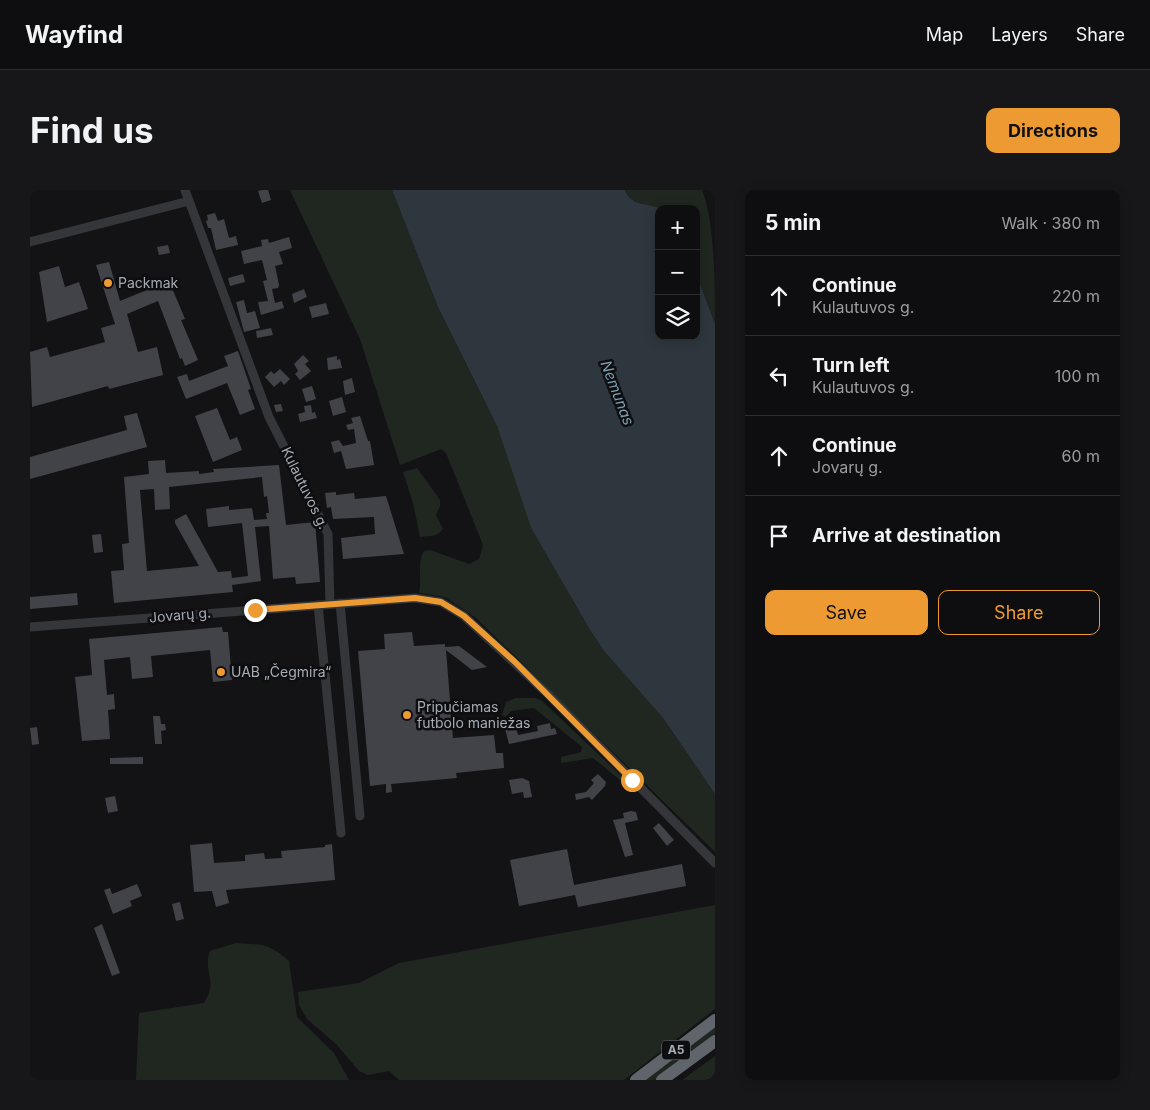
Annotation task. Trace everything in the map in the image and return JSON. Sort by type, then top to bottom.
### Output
[{"type":"highway","name":"A5","points":[[636,1080],[715,1020]]},
{"type":"highway","name":"A5","points":[[662,1080],[715,1041]]},
{"type":"street","name":"Kulautuvos g.","points":[[185,190],[270,417],[328,534],[330,604]]},
{"type":"street","points":[[30,242],[189,200]]},
{"type":"street","points":[[330,604],[422,598],[441,602],[456,610],[528,675],[715,862]]},
{"type":"street","points":[[340,603],[360,816]]},
{"type":"street","name":"Jovarų g.","points":[[30,627],[330,604]]},
{"type":"street","points":[[318,605],[341,833]]},
{"type":"shaded area","points":[[290,190],[392,190],[438,307],[497,426],[531,528],[604,651],[663,718],[715,794],[715,852],[476,618],[445,597],[419,593],[420,566],[424,551],[430,550],[469,564],[479,559],[483,545],[446,453],[441,449],[400,465],[360,339]]},
{"type":"shaded area","points":[[625,190],[702,190],[710,219],[712,236],[715,324],[700,284],[700,205],[655,205],[655,208],[646,206],[630,197]]},
{"type":"shaded area","points":[[417,468],[440,500],[440,506],[436,515],[443,529],[435,535],[420,537],[413,503],[403,472]]},
{"type":"shaded area","points":[[516,698],[536,698],[542,701],[628,782],[625,784],[593,758],[561,763],[561,757],[581,752],[582,747],[534,708],[511,711],[506,717],[502,715],[506,702]]},
{"type":"shaded area","points":[[715,905],[715,1009],[624,1080],[399,1080],[389,1071],[368,1075],[359,1071],[337,1045],[307,1019],[299,1005],[298,992],[359,983],[399,963]]},
{"type":"shaded area","points":[[236,943],[269,947],[289,961],[297,1017],[334,1053],[349,1080],[136,1080],[139,1013],[204,1003],[210,988],[208,958],[210,951]]},
{"type":"shaded area","points":[[715,1025],[715,1034],[655,1080],[645,1080]]},
{"type":"shaded area","points":[[715,1056],[715,1080],[682,1080]]},
{"type":"water","name":"Nemunas","points":[[392,190],[625,190],[636,202],[655,207],[655,340],[700,340],[700,284],[715,324],[715,794],[663,718],[604,651],[531,528],[497,426],[438,307]]},
{"type":"building","points":[[268,190],[271,200],[262,203],[258,191]]},
{"type":"building","points":[[215,213],[218,221],[224,219],[229,238],[236,236],[238,245],[216,250],[211,228],[208,228],[206,221],[208,220],[207,215]]},
{"type":"building","points":[[289,237],[292,248],[279,252],[283,264],[275,266],[279,285],[278,288],[272,289],[275,303],[282,301],[284,308],[261,315],[258,302],[268,301],[263,281],[267,280],[262,260],[244,264],[241,251],[262,246],[261,240],[268,239],[269,243]]},
{"type":"building","points":[[168,245],[170,253],[159,255],[157,247]]},
{"type":"building","points":[[109,262],[120,301],[169,281],[185,319],[181,320],[198,360],[185,366],[182,358],[180,359],[158,301],[127,314],[138,352],[157,347],[163,375],[109,389],[108,386],[32,407],[30,352],[47,347],[50,357],[105,342],[101,328],[115,324],[96,265]]},
{"type":"building","points":[[59,266],[65,287],[79,282],[88,309],[47,322],[39,272]]},
{"type":"building","points":[[243,274],[245,282],[230,286],[228,278]]},
{"type":"building","points":[[304,289],[307,297],[294,303],[292,294]]},
{"type":"building","points":[[244,300],[247,313],[255,311],[260,328],[244,332],[236,302]]},
{"type":"building","points":[[326,303],[329,314],[312,318],[309,307]]},
{"type":"building","points":[[271,328],[273,335],[257,338],[256,331]]},
{"type":"building","points":[[238,351],[251,389],[248,390],[255,409],[240,415],[227,383],[186,399],[177,377],[187,374],[189,381],[228,366],[224,356]]},
{"type":"building","points":[[303,355],[309,361],[305,364],[311,371],[300,380],[295,374],[298,371],[294,364]]},
{"type":"building","points":[[337,356],[337,360],[340,359],[342,368],[328,370],[327,358]]},
{"type":"building","points":[[280,369],[290,379],[284,385],[281,381],[274,387],[265,377],[271,371],[274,374]]},
{"type":"building","points":[[352,378],[355,392],[345,395],[343,381]]},
{"type":"building","points":[[312,386],[316,399],[306,402],[302,389]]},
{"type":"building","points":[[342,397],[346,412],[333,416],[329,401]]},
{"type":"building","points":[[281,404],[283,411],[276,412],[274,405]]},
{"type":"building","points":[[311,405],[312,413],[315,412],[317,418],[300,422],[298,414],[305,412],[304,406]]},
{"type":"building","points":[[217,408],[230,440],[237,437],[242,450],[213,462],[195,416]]},
{"type":"building","points":[[137,413],[147,447],[30,479],[30,457],[127,430],[124,416]]},
{"type":"building","points":[[360,416],[368,441],[370,441],[374,465],[346,469],[341,451],[334,453],[331,442],[339,440],[343,446],[356,443],[354,429],[348,430],[346,425],[353,423],[351,418]]},
{"type":"building","points":[[165,460],[166,473],[199,471],[199,474],[214,472],[213,469],[279,465],[286,525],[315,522],[320,582],[296,584],[295,577],[273,579],[269,526],[255,527],[261,581],[232,585],[233,592],[114,603],[111,571],[124,570],[122,544],[129,543],[124,477],[149,474],[148,461]],"holes":[[[262,477],[264,497],[267,496],[269,513],[266,513],[267,519],[254,520],[252,508],[229,510],[229,506],[206,509],[208,527],[242,523],[248,576],[232,578],[231,571],[218,572],[186,514],[175,520],[175,523],[199,566],[147,571],[140,490],[154,489],[155,510],[170,509],[169,487]]]},
{"type":"building","points":[[336,492],[336,495],[354,493],[355,499],[386,496],[404,554],[343,559],[341,538],[375,534],[374,517],[333,519],[331,507],[327,508],[325,493]]},
{"type":"building","points":[[101,534],[103,552],[94,553],[92,535]]},
{"type":"building","points":[[77,593],[78,605],[30,609],[30,597]]},
{"type":"building","points":[[222,627],[223,632],[228,632],[232,680],[213,682],[210,650],[151,656],[153,677],[132,679],[130,657],[104,660],[107,695],[114,694],[115,709],[108,710],[110,739],[82,741],[75,677],[92,675],[89,639]]},
{"type":"building","name":"Pripučiamas futbolo maniežas","points":[[412,632],[414,646],[445,644],[445,647],[459,646],[487,667],[472,670],[446,650],[453,738],[494,735],[496,753],[503,753],[504,768],[456,773],[457,778],[391,784],[392,792],[386,793],[386,784],[370,786],[358,651],[385,649],[384,634]]},
{"type":"building","points":[[153,716],[160,716],[161,724],[165,724],[166,730],[161,731],[162,744],[155,744]]},
{"type":"building","points":[[550,723],[551,729],[555,728],[557,734],[509,744],[505,729],[516,727],[518,735],[538,731],[537,726]]},
{"type":"building","points":[[37,727],[39,744],[32,745],[30,728]]},
{"type":"building","points":[[143,757],[143,764],[110,764],[110,758]]},
{"type":"building","points":[[598,774],[606,782],[605,786],[592,800],[589,797],[576,800],[575,794],[586,792],[594,783],[591,780]]},
{"type":"building","points":[[522,778],[529,781],[532,797],[524,798],[523,792],[512,794],[509,780]]},
{"type":"building","points":[[115,796],[118,811],[108,813],[105,798]]},
{"type":"building","points":[[636,812],[638,820],[625,823],[633,855],[625,857],[613,820],[624,818],[623,813]]},
{"type":"building","points":[[659,823],[674,840],[667,846],[653,828]]},
{"type":"building","points":[[212,843],[214,863],[245,861],[245,855],[264,853],[265,859],[282,858],[281,851],[325,847],[325,845],[332,844],[335,880],[226,890],[229,903],[216,907],[212,891],[194,892],[190,845]]},
{"type":"building","points":[[567,849],[574,885],[682,864],[686,886],[578,907],[575,895],[519,906],[510,860]]},
{"type":"building","points":[[137,884],[142,896],[130,901],[132,906],[113,914],[104,890],[110,888],[112,894]]},
{"type":"building","points":[[180,902],[184,919],[176,921],[172,904]]},
{"type":"building","points":[[102,924],[120,973],[112,976],[94,928]]},
{"type":"place","name":"Packmak","points":[[108,283]]},
{"type":"place","name":"UAB „Čegmira“","points":[[221,672]]},
{"type":"place","name":"Pripučiamas futbolo maniežas","points":[[407,715]]},
{"type":"route","points":[[255,610],[415,598],[435,600],[448,605],[464,616],[515,662],[632,780]]}]
